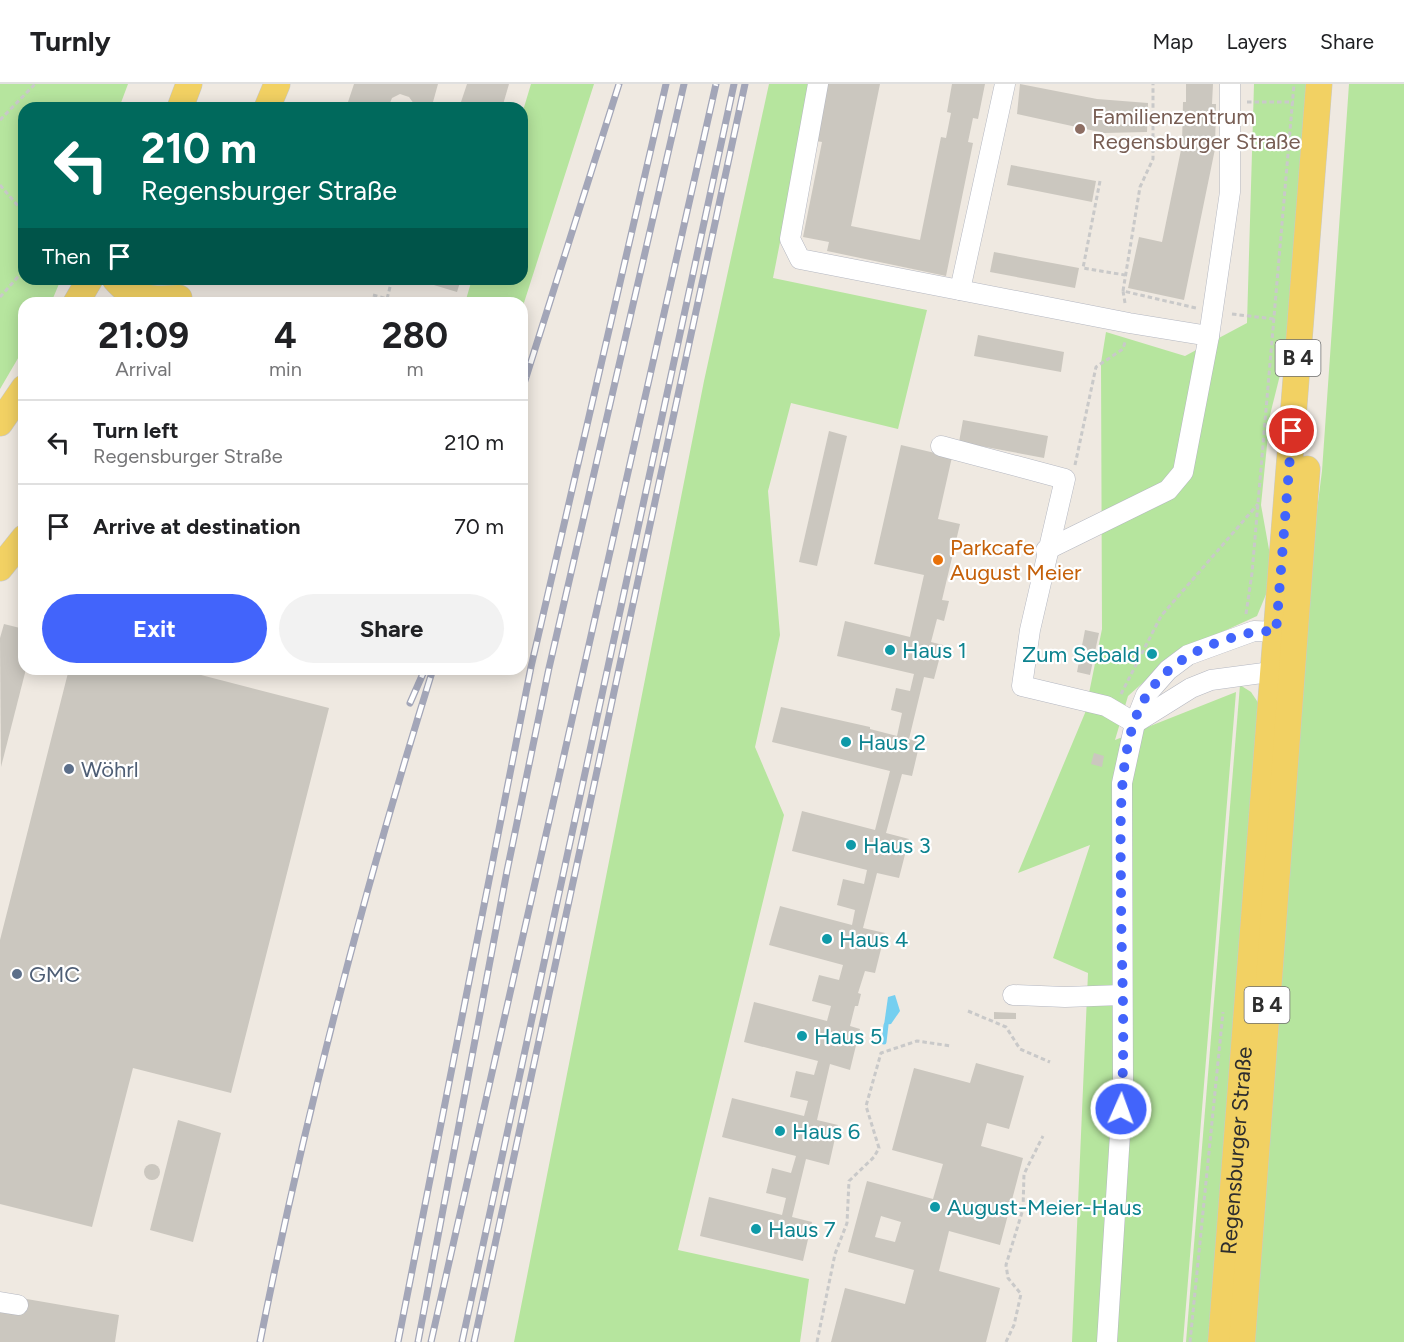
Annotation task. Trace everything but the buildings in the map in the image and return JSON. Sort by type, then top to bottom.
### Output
[{"type":"main road","points":[[182,102],[189,84]]},
{"type":"main road","points":[[270,102],[277,84]]},
{"type":"main road","name":"B 4","points":[[1285,635],[1335,84]]},
{"type":"main road","name":"Regensburger Straße","points":[[1221,1342],[1283,671],[1309,96]]},
{"type":"main road","points":[[120,285],[143,297]]},
{"type":"main road","points":[[152,297],[181,293]]},
{"type":"main road","points":[[0,423],[18,397]]},
{"type":"main road","points":[[0,568],[18,546]]},
{"type":"main road","name":"B 4","points":[[1242,1342],[1283,671]]},
{"type":"street","points":[[818,84],[790,239],[800,259],[1129,323],[1209,336]]},
{"type":"street","points":[[960,290],[1005,84]]},
{"type":"street","points":[[1046,550],[1168,490],[1183,472],[1214,313],[1230,192],[1229,88]]},
{"type":"street","points":[[941,446],[1065,479],[1046,550],[1030,630],[1022,686],[1116,710],[1135,723]]},
{"type":"street","points":[[1107,1342],[1123,1086],[1122,773],[1135,723],[1146,695],[1168,670],[1188,655],[1244,633],[1264,630],[1285,635]]},
{"type":"street","points":[[1135,723],[1191,688],[1225,677],[1283,671]]},
{"type":"street","points":[[1013,995],[1065,998],[1122,995]]},
{"type":"path","points":[[0,120],[35,84]]},
{"type":"path","points":[[1065,479],[1074,468],[1096,367],[1123,349],[1129,323],[1123,291],[1140,187],[1153,159],[1154,84]]},
{"type":"path","points":[[1294,84],[1309,96]]},
{"type":"path","points":[[1229,88],[1309,96]]},
{"type":"path","points":[[1244,633],[1274,319],[1309,96]]},
{"type":"path","points":[[1100,182],[1083,268],[1125,275]]},
{"type":"path","points":[[0,185],[18,206]]},
{"type":"path","points":[[0,297],[18,277]]},
{"type":"path","points":[[1123,291],[1214,313],[1274,319]]},
{"type":"path","points":[[373,295],[380,297]]},
{"type":"path","points":[[1116,710],[1124,684],[1161,616],[1258,504]]},
{"type":"path","points":[[1190,1342],[1224,1004]]},
{"type":"path","points":[[968,1011],[1006,1027],[1020,1049],[1050,1062]]},
{"type":"path","points":[[817,1342],[835,1254],[847,1223],[849,1181],[874,1157],[879,1148],[866,1106],[881,1053],[917,1041],[951,1047]]},
{"type":"path","points":[[1006,1342],[1014,1326],[1021,1294],[1008,1278],[1006,1265],[1023,1209],[1024,1174],[1042,1136]]},
{"type":"green space","points":[[0,84],[128,84],[121,102],[18,102],[18,285],[58,285],[54,297],[18,297],[18,358],[0,389]]},
{"type":"green space","points":[[531,84],[594,84],[526,297],[467,297],[470,285],[528,285],[528,102],[526,102]]},
{"type":"green space","points":[[769,84],[811,84],[773,278],[927,310],[898,429],[791,403],[768,491],[780,635],[755,747],[784,815],[678,1250],[809,1279],[800,1342],[514,1342],[704,381]]},
{"type":"green space","points":[[1254,84],[1308,84],[1285,355],[1270,415],[1261,505],[1270,555],[1267,592],[1257,616],[1176,653],[1128,696],[1115,740],[1236,692],[1183,1342],[1072,1342],[1088,973],[1053,958],[1090,845],[1018,873],[1085,713],[1102,629],[1101,363],[1106,332],[1185,356],[1247,323]]},
{"type":"green space","points":[[1349,84],[1404,84],[1404,1342],[1250,1342],[1322,471]]},
{"type":"green space","points":[[1240,685],[1251,692],[1259,704],[1212,1342],[1186,1342]]},
{"type":"water","points":[[895,995],[900,1011],[891,1024],[884,1025],[888,997]]},
{"type":"waterway","points":[[884,1042],[886,1025]]},
{"type":"railway","points":[[528,371],[619,84]]},
{"type":"railway","points":[[398,1342],[531,667],[666,84]]},
{"type":"railway","points":[[418,1342],[507,871],[549,668],[684,84]]},
{"type":"railway","points":[[431,1342],[716,84]]},
{"type":"railway","points":[[462,1342],[734,84]]},
{"type":"railway","points":[[474,1342],[745,84]]},
{"type":"railway","points":[[410,703],[422,675]]},
{"type":"railway","points":[[260,1342],[316,1088],[383,835],[431,675]]},
{"type":"place","name":"Familienzentrum Regensburger Straße","points":[[1080,129]]},
{"type":"place","name":"Parkcafe August Meier","points":[[938,560]]},
{"type":"place","name":"Haus 1","points":[[890,650]]},
{"type":"place","name":"Zum Sebald","points":[[1152,654]]},
{"type":"place","name":"Haus 2","points":[[846,742]]},
{"type":"place","name":"Wöhrl","points":[[69,769]]},
{"type":"place","name":"Haus 3","points":[[851,845]]},
{"type":"place","name":"Haus 4","points":[[827,939]]},
{"type":"place","name":"GMC","points":[[17,974]]},
{"type":"place","name":"Haus 5","points":[[802,1036]]},
{"type":"place","name":"Haus 6","points":[[780,1131]]},
{"type":"place","name":"August-Meier-Haus","points":[[935,1207]]},
{"type":"place","name":"Haus 7","points":[[756,1229]]},
{"type":"route","points":[[1121,1109],[1123,1086],[1122,773],[1135,723],[1146,695],[1168,670],[1188,655],[1244,633],[1264,630],[1276,632],[1292,431]]}]
